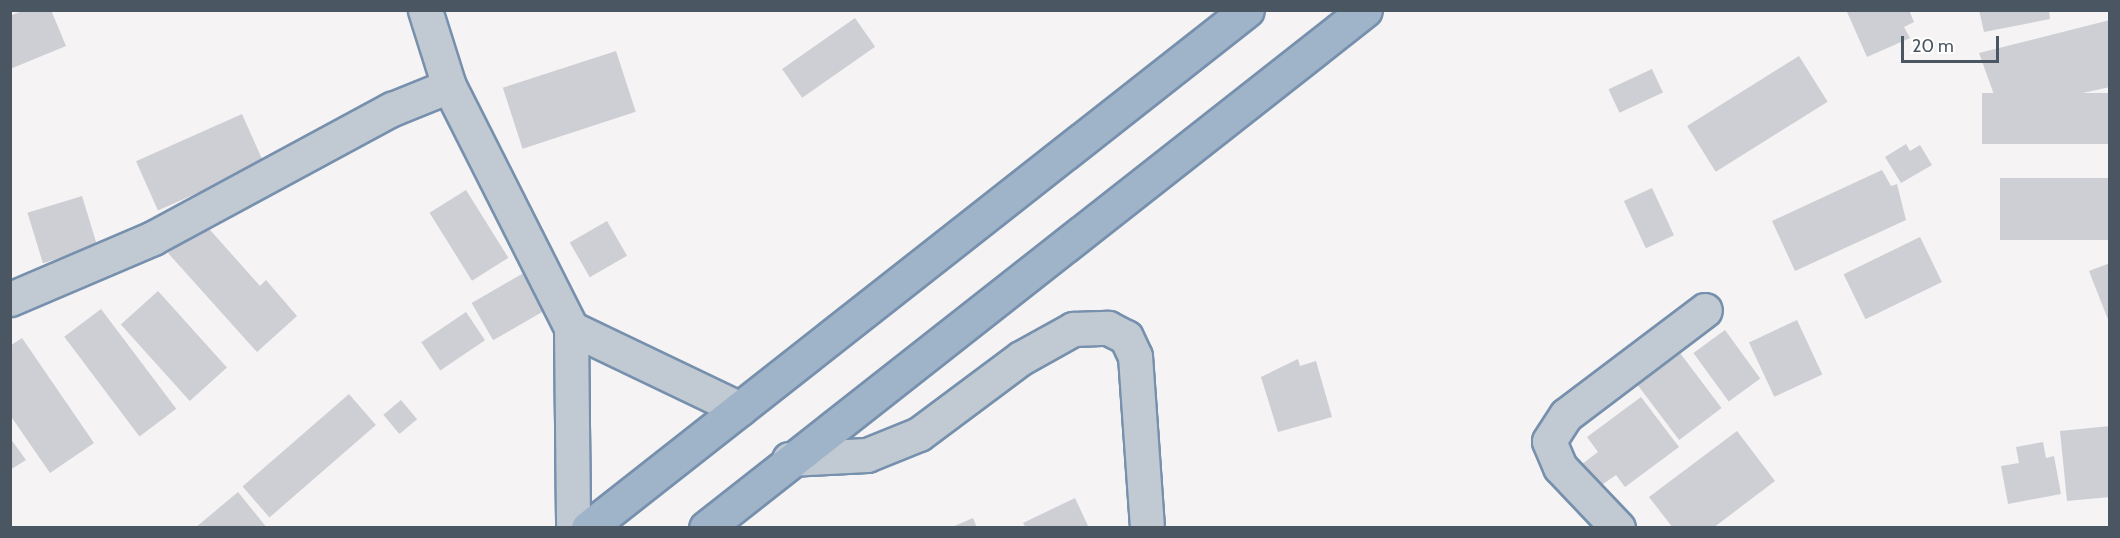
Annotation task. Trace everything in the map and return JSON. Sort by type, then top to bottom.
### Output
[{"type":"highway","points":[[588,528],[1247,10]]},
{"type":"highway","points":[[706,528],[789,459],[1365,10]]},
{"type":"street","points":[[425,10],[449,86],[571,328],[573,528]]},
{"type":"street","points":[[10,299],[153,238],[392,109],[449,86]]},
{"type":"street","points":[[1618,528],[1560,467],[1549,441],[1566,415],[1705,310]]},
{"type":"street","points":[[571,328],[740,409]]},
{"type":"street","points":[[789,459],[867,455],[920,434],[1021,358],[1073,329],[1107,328],[1126,337],[1135,356],[1147,528]]},
{"type":"building","points":[[24,10],[51,10],[66,46],[10,69],[10,16]]},
{"type":"building","points":[[1909,10],[1914,22],[1904,27],[1910,38],[1867,57],[1847,12]]},
{"type":"building","points":[[1979,10],[2049,10],[2050,19],[1984,32]]},
{"type":"building","points":[[855,18],[875,47],[802,98],[782,69]]},
{"type":"building","points":[[2110,20],[2110,87],[2000,111],[1979,53]]},
{"type":"building","points":[[616,51],[636,112],[523,149],[503,88]]},
{"type":"building","points":[[1799,56],[1828,102],[1716,172],[1687,126]]},
{"type":"building","points":[[1652,69],[1663,93],[1619,113],[1608,89]]},
{"type":"building","points":[[1982,93],[2110,93],[2110,144],[1982,144]]},
{"type":"building","points":[[242,114],[264,163],[158,211],[136,161]]},
{"type":"building","points":[[1906,144],[1910,151],[1920,145],[1932,165],[1901,183],[1885,157]]},
{"type":"building","points":[[1882,170],[1891,186],[1897,184],[1906,220],[1795,271],[1772,221]]},
{"type":"building","points":[[2000,178],[2110,178],[2110,240],[2000,240]]},
{"type":"building","points":[[1652,188],[1674,235],[1646,248],[1624,201]]},
{"type":"building","points":[[466,190],[508,258],[472,281],[430,213]]},
{"type":"building","points":[[82,196],[97,247],[43,263],[27,213]]},
{"type":"building","points":[[607,221],[627,256],[590,277],[570,242]]},
{"type":"building","points":[[203,222],[260,286],[266,280],[297,316],[257,352],[168,253]]},
{"type":"building","points":[[1920,237],[1942,282],[1866,319],[1844,274]]},
{"type":"building","points":[[2110,263],[2110,322],[2109,322],[2089,271]]},
{"type":"building","points":[[534,267],[556,304],[493,340],[472,303]]},
{"type":"building","points":[[158,291],[227,368],[190,401],[121,324]]},
{"type":"building","points":[[101,309],[176,409],[139,437],[64,337]]},
{"type":"building","points":[[466,312],[485,340],[440,370],[421,342]]},
{"type":"building","points":[[1797,320],[1822,374],[1774,397],[1749,342]]},
{"type":"building","points":[[1725,330],[1760,379],[1729,401],[1693,353]]},
{"type":"building","points":[[22,338],[94,443],[50,473],[10,415],[10,346]]},
{"type":"building","points":[[1680,353],[1722,408],[1679,440],[1638,385]]},
{"type":"building","points":[[1298,359],[1300,366],[1316,361],[1332,417],[1278,432],[1261,377]]},
{"type":"building","points":[[349,394],[376,425],[269,517],[243,487]]},
{"type":"building","points":[[1641,397],[1679,447],[1625,487],[1616,475],[1596,489],[1578,467],[1598,452],[1587,437]]},
{"type":"building","points":[[401,400],[417,419],[399,434],[383,415]]},
{"type":"building","points":[[2110,426],[2110,497],[2067,501],[2060,431]]},
{"type":"building","points":[[1737,431],[1775,481],[1713,528],[1673,528],[1649,497]]},
{"type":"building","points":[[10,438],[26,460],[10,470]]},
{"type":"building","points":[[2043,442],[2046,458],[2054,456],[2061,494],[2008,504],[2001,466],[2019,463],[2016,447]]},
{"type":"building","points":[[238,492],[267,528],[195,528]]},
{"type":"building","points":[[1075,498],[1089,528],[1026,528],[1023,523]]},
{"type":"building","points":[[973,518],[977,528],[950,528]]}]
